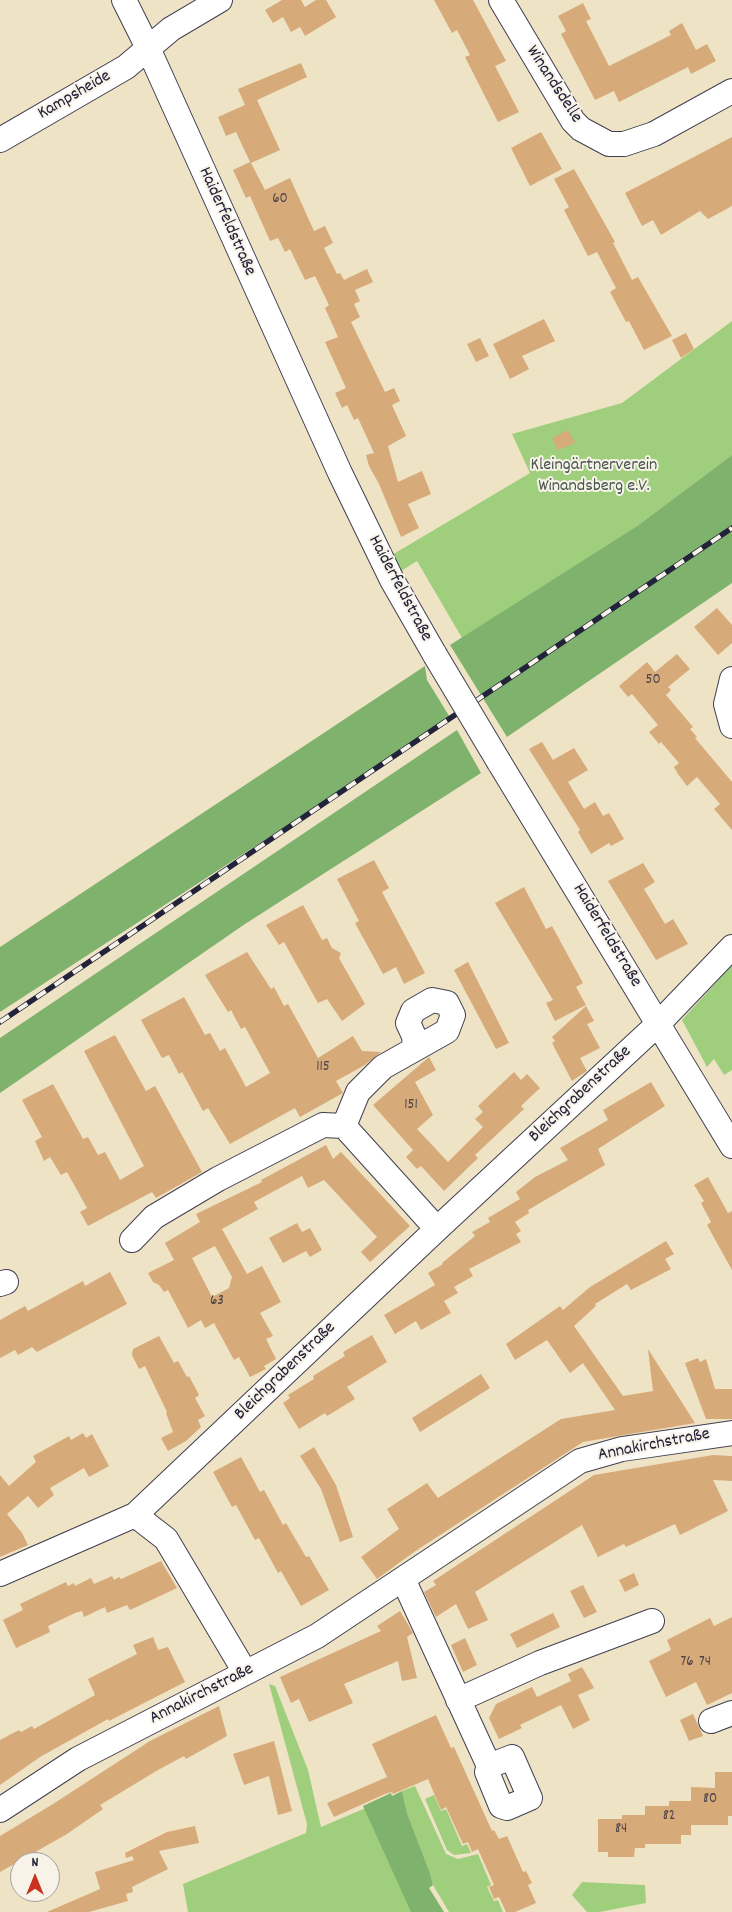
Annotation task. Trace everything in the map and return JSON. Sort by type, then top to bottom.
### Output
[{"type":"street","name":"Haiderfeldstraße","points":[[124,0],[148,48],[340,473],[392,580],[499,762],[732,1146]]},
{"type":"street","name":"Kampsheide","points":[[0,140],[126,67],[171,29],[220,0]]},
{"type":"street","name":"Winandsdelle","points":[[501,0],[573,121],[581,129],[609,144],[624,144],[654,134],[732,91]]},
{"type":"street","points":[[732,679],[726,704],[732,726]]},
{"type":"street","name":"Bleichgrabenstraße","points":[[0,1574],[135,1515],[437,1229],[659,1023],[732,947]]},
{"type":"street","points":[[344,1126],[358,1092],[383,1067],[415,1048]]},
{"type":"street","points":[[132,1240],[154,1216],[218,1179],[323,1125],[344,1126],[437,1229]]},
{"type":"street","name":"Annakirchstraße","points":[[0,1810],[66,1766],[317,1636],[580,1461],[622,1449],[732,1433]]},
{"type":"street","points":[[135,1515],[166,1539],[245,1672]]},
{"type":"street","points":[[403,1579],[488,1766]]},
{"type":"street","points":[[458,1700],[540,1662],[652,1621]]},
{"type":"green space","name":"Kleingärtnerverein Winandsberg e.V.","points":[[732,321],[732,455],[637,526],[462,638],[417,561],[398,573],[370,568],[530,473],[512,434],[622,403]]},
{"type":"green space","points":[[732,455],[732,583],[507,737],[450,645],[637,526]]},
{"type":"green space","points":[[425,666],[427,680],[451,719],[0,1012],[0,947]]},
{"type":"green space","points":[[457,730],[481,773],[245,924],[0,1093],[0,1038]]},
{"type":"green space","points":[[732,965],[732,1070],[724,1075],[714,1059],[707,1067],[682,1020]]},
{"type":"green space","points":[[269,1684],[275,1686],[308,1770],[321,1827],[394,1796],[432,1912],[188,1912],[183,1884],[306,1833],[307,1824]]},
{"type":"green space","points":[[415,1786],[446,1854],[458,1859],[478,1854],[491,1885],[487,1887],[494,1901],[498,1900],[503,1912],[449,1912],[433,1885],[407,1813],[402,1791]]},
{"type":"green space","points":[[402,1791],[407,1813],[430,1873],[433,1885],[429,1888],[444,1912],[411,1912],[363,1806],[391,1793],[392,1796]]},
{"type":"green space","points":[[434,1795],[441,1811],[446,1809],[462,1846],[467,1844],[471,1853],[454,1855],[447,1850],[425,1799]]},
{"type":"green space","points":[[582,1882],[645,1885],[646,1903],[600,1912],[587,1912],[572,1895]]},
{"type":"building","points":[[282,0],[301,0],[305,7],[316,0],[326,0],[336,17],[305,36],[300,27],[291,32],[283,17],[273,23],[265,10]]},
{"type":"building","points":[[434,0],[473,0],[506,61],[495,66],[519,112],[498,122],[465,57],[470,55],[457,30],[452,33]]},
{"type":"building","points":[[583,3],[591,19],[586,21],[609,66],[671,35],[669,31],[682,23],[696,50],[707,44],[716,61],[691,74],[688,67],[619,102],[614,91],[595,100],[561,34],[566,31],[558,16]]},
{"type":"building","points":[[301,63],[307,77],[257,100],[280,150],[251,163],[265,190],[290,178],[314,231],[325,226],[333,243],[324,248],[337,274],[340,273],[344,280],[367,269],[373,282],[355,290],[360,301],[354,304],[360,317],[351,322],[385,392],[394,388],[400,401],[392,405],[406,436],[388,446],[398,482],[422,471],[431,494],[408,504],[419,528],[401,537],[379,484],[369,466],[366,455],[374,453],[358,418],[354,420],[347,405],[342,408],[335,393],[346,388],[325,342],[338,337],[325,308],[329,305],[315,276],[305,280],[290,249],[285,252],[278,238],[270,241],[250,196],[246,198],[233,170],[250,162],[236,132],[226,136],[218,117],[245,105],[238,89]]},
{"type":"building","points":[[541,132],[562,169],[530,186],[511,148]]},
{"type":"building","points":[[732,137],[732,206],[708,219],[700,211],[661,235],[653,220],[642,226],[625,193]]},
{"type":"building","points":[[574,169],[615,242],[613,243],[632,280],[638,277],[672,336],[644,350],[629,321],[626,322],[610,292],[616,288],[597,252],[588,256],[564,210],[569,207],[554,179]]},
{"type":"building","points":[[544,319],[555,341],[522,356],[529,369],[510,379],[493,344]]},
{"type":"building","points":[[686,333],[694,349],[681,358],[672,340]]},
{"type":"building","points":[[480,338],[489,356],[476,362],[467,344]]},
{"type":"building","points":[[568,430],[575,443],[558,450],[552,438]]},
{"type":"building","points":[[717,608],[732,625],[732,643],[718,655],[694,627]]},
{"type":"building","points":[[677,654],[690,669],[668,687],[671,690],[666,695],[693,727],[690,729],[697,737],[695,738],[732,782],[732,830],[714,809],[720,804],[697,777],[687,786],[674,767],[679,763],[661,742],[659,744],[649,732],[658,725],[632,694],[628,697],[619,686],[647,662],[655,672]]},
{"type":"building","points":[[542,742],[553,760],[574,748],[588,770],[568,782],[584,809],[595,802],[603,816],[609,813],[624,839],[611,846],[609,843],[591,854],[578,832],[580,830],[529,749]]},
{"type":"building","points":[[374,860],[389,888],[382,892],[425,973],[404,984],[396,967],[383,974],[355,923],[359,921],[337,879]]},
{"type":"building","points":[[643,863],[655,882],[644,889],[665,924],[673,919],[688,944],[656,960],[608,881]]},
{"type":"building","points":[[524,887],[546,929],[552,926],[583,983],[576,987],[586,1005],[555,1021],[546,1003],[553,1000],[495,903]]},
{"type":"building","points":[[303,905],[322,940],[327,938],[332,948],[341,953],[339,958],[365,1004],[342,1021],[327,999],[318,1003],[284,942],[279,945],[266,925]]},
{"type":"building","points":[[247,952],[271,989],[274,987],[284,1006],[288,1004],[318,1058],[353,1036],[362,1051],[381,1052],[365,1065],[336,1081],[343,1093],[300,1117],[295,1108],[230,1144],[208,1108],[203,1111],[182,1072],[179,1074],[169,1055],[162,1058],[141,1020],[184,997],[205,1035],[210,1033],[220,1051],[225,1048],[246,1087],[270,1073],[245,1027],[241,1029],[231,1010],[228,1012],[205,975]]},
{"type":"building","points":[[468,962],[509,1043],[496,1049],[454,970]]},
{"type":"building","points":[[586,1006],[594,1021],[587,1024],[600,1048],[580,1058],[587,1071],[572,1081],[552,1043],[555,1041],[552,1037]]},
{"type":"building","points":[[115,1035],[146,1091],[155,1086],[202,1172],[156,1198],[152,1192],[88,1226],[80,1212],[87,1208],[67,1172],[61,1175],[50,1157],[44,1161],[35,1141],[42,1137],[22,1100],[53,1084],[83,1139],[88,1137],[98,1155],[105,1152],[120,1180],[144,1166],[84,1051]]},
{"type":"building","points":[[429,1057],[436,1070],[415,1082],[433,1115],[417,1129],[448,1162],[483,1127],[475,1119],[483,1112],[478,1106],[514,1072],[521,1080],[527,1074],[540,1088],[521,1106],[524,1109],[475,1155],[478,1158],[444,1191],[421,1166],[417,1169],[406,1157],[413,1150],[373,1105]]},
{"type":"building","points":[[651,1082],[665,1106],[598,1149],[605,1165],[528,1210],[529,1213],[515,1222],[521,1231],[516,1234],[521,1242],[469,1269],[473,1276],[454,1287],[458,1293],[444,1301],[451,1313],[421,1330],[416,1321],[395,1334],[384,1315],[435,1285],[428,1273],[443,1264],[475,1236],[472,1232],[490,1222],[488,1218],[520,1199],[516,1192],[535,1177],[568,1160],[560,1148],[608,1120],[603,1110]]},
{"type":"building","points":[[326,1145],[333,1159],[341,1152],[410,1226],[370,1262],[361,1252],[377,1237],[324,1180],[308,1188],[302,1176],[254,1202],[258,1209],[222,1229],[247,1274],[262,1266],[281,1302],[260,1313],[273,1336],[266,1339],[276,1359],[264,1366],[266,1369],[250,1377],[239,1357],[234,1360],[214,1323],[205,1328],[201,1320],[188,1328],[168,1290],[164,1292],[159,1285],[153,1282],[148,1273],[174,1260],[165,1243],[200,1222],[196,1214],[262,1182],[261,1180]],"holes":[[[215,1246],[232,1277],[229,1288],[212,1297],[192,1258]]]},
{"type":"building","points":[[708,1177],[728,1213],[732,1211],[732,1270],[707,1225],[711,1222],[701,1203],[704,1201],[694,1185]]},
{"type":"building","points":[[297,1223],[302,1232],[310,1228],[322,1250],[310,1257],[306,1251],[283,1263],[269,1238]]},
{"type":"building","points":[[666,1241],[674,1254],[665,1259],[671,1269],[631,1290],[627,1284],[595,1304],[596,1306],[574,1326],[623,1396],[653,1391],[648,1349],[695,1423],[583,1442],[414,1552],[377,1579],[361,1557],[399,1529],[387,1509],[427,1483],[438,1498],[561,1419],[615,1410],[583,1363],[570,1373],[547,1340],[515,1360],[506,1344],[560,1306],[563,1310],[590,1287]]},
{"type":"building","points":[[110,1272],[127,1304],[37,1352],[32,1347],[18,1355],[15,1350],[0,1358],[0,1320],[25,1306],[28,1311],[83,1281],[85,1286]]},
{"type":"building","points":[[372,1335],[387,1362],[347,1387],[355,1399],[327,1416],[325,1413],[299,1429],[283,1403],[290,1398],[288,1395],[314,1379],[313,1376],[345,1356],[343,1352]]},
{"type":"building","points":[[159,1336],[174,1363],[178,1361],[187,1377],[189,1376],[199,1395],[195,1398],[205,1416],[198,1420],[201,1427],[186,1441],[168,1451],[161,1438],[173,1432],[167,1412],[145,1366],[139,1369],[132,1355],[133,1349]]},
{"type":"building","points":[[698,1358],[700,1362],[706,1359],[715,1389],[732,1389],[732,1419],[706,1419],[685,1363]]},
{"type":"building","points":[[481,1374],[490,1388],[420,1432],[412,1418]]},
{"type":"building","points":[[83,1433],[86,1438],[92,1434],[109,1466],[89,1477],[84,1468],[50,1488],[54,1495],[38,1508],[28,1496],[7,1514],[22,1533],[28,1545],[0,1557],[0,1475],[9,1486],[36,1462],[33,1456],[69,1436],[71,1440]]},
{"type":"building","points":[[314,1447],[336,1485],[353,1537],[340,1542],[321,1489],[300,1456]]},
{"type":"building","points":[[713,1455],[732,1456],[732,1481],[713,1480],[728,1511],[680,1535],[675,1524],[626,1547],[624,1544],[598,1557],[582,1525],[475,1592],[488,1620],[468,1629],[456,1604],[436,1617],[424,1592],[436,1585],[433,1581],[594,1475]]},
{"type":"building","points":[[241,1457],[260,1492],[264,1490],[283,1525],[286,1523],[306,1557],[309,1556],[329,1590],[301,1606],[281,1571],[278,1573],[259,1538],[255,1540],[236,1505],[232,1507],[213,1472]]},
{"type":"building","points":[[161,1561],[177,1588],[130,1610],[127,1605],[107,1613],[105,1607],[84,1617],[82,1611],[75,1613],[48,1626],[50,1632],[16,1648],[3,1620],[23,1610],[20,1604],[66,1582],[68,1586],[74,1583],[75,1586],[91,1578],[94,1584],[112,1576],[114,1580],[119,1577],[121,1579]]},
{"type":"building","points":[[634,1573],[639,1585],[625,1592],[619,1580]]},
{"type":"building","points":[[583,1585],[597,1612],[584,1618],[570,1591]]},
{"type":"building","points":[[400,1611],[413,1633],[407,1637],[417,1678],[402,1681],[398,1661],[344,1684],[353,1703],[309,1722],[299,1699],[291,1703],[280,1677],[381,1631],[377,1626]]},
{"type":"building","points":[[553,1613],[560,1627],[517,1648],[510,1634]]},
{"type":"building","points":[[732,1617],[732,1693],[707,1705],[696,1682],[666,1697],[649,1661],[671,1650],[667,1640],[710,1618],[714,1626]]},
{"type":"building","points":[[153,1637],[158,1650],[168,1647],[185,1682],[109,1721],[108,1719],[40,1757],[0,1785],[0,1740],[19,1730],[21,1732],[32,1726],[34,1729],[95,1695],[88,1679],[137,1654],[133,1645]]},
{"type":"building","points":[[465,1638],[477,1665],[463,1672],[451,1645]]},
{"type":"building","points":[[582,1667],[594,1688],[578,1695],[590,1720],[573,1729],[561,1705],[520,1725],[522,1728],[499,1739],[489,1718],[496,1704],[532,1687],[537,1697],[571,1681],[568,1674]]},
{"type":"building","points":[[219,1706],[227,1736],[186,1759],[184,1756],[158,1770],[100,1805],[103,1809],[67,1834],[35,1852],[10,1852],[10,1866],[0,1872],[0,1836],[150,1741]]},
{"type":"building","points":[[693,1714],[703,1736],[689,1741],[680,1720]]},
{"type":"building","points":[[436,1715],[451,1748],[454,1747],[492,1831],[494,1830],[499,1839],[507,1836],[523,1872],[526,1871],[532,1883],[528,1885],[536,1903],[515,1912],[506,1912],[499,1897],[494,1899],[489,1887],[494,1885],[478,1849],[472,1852],[468,1842],[463,1844],[446,1807],[441,1810],[428,1779],[393,1794],[392,1792],[385,1794],[334,1817],[327,1803],[387,1777],[372,1744]]},
{"type":"building","points":[[274,1741],[292,1811],[278,1815],[269,1776],[244,1785],[233,1754]]},
{"type":"building","points":[[715,1772],[732,1772],[732,1816],[728,1816],[728,1825],[691,1825],[691,1835],[681,1835],[681,1844],[645,1844],[645,1848],[635,1848],[634,1857],[608,1857],[608,1852],[598,1852],[598,1819],[622,1819],[622,1815],[645,1815],[645,1806],[669,1806],[669,1801],[691,1801],[691,1787],[715,1788]]},
{"type":"building","points":[[195,1826],[199,1843],[159,1851],[168,1869],[132,1887],[133,1892],[126,1894],[128,1901],[89,1912],[47,1912],[100,1889],[95,1872],[134,1860],[132,1856],[126,1858],[125,1853],[167,1832]]},
{"type":"railway","points":[[0,1022],[732,528]]}]
